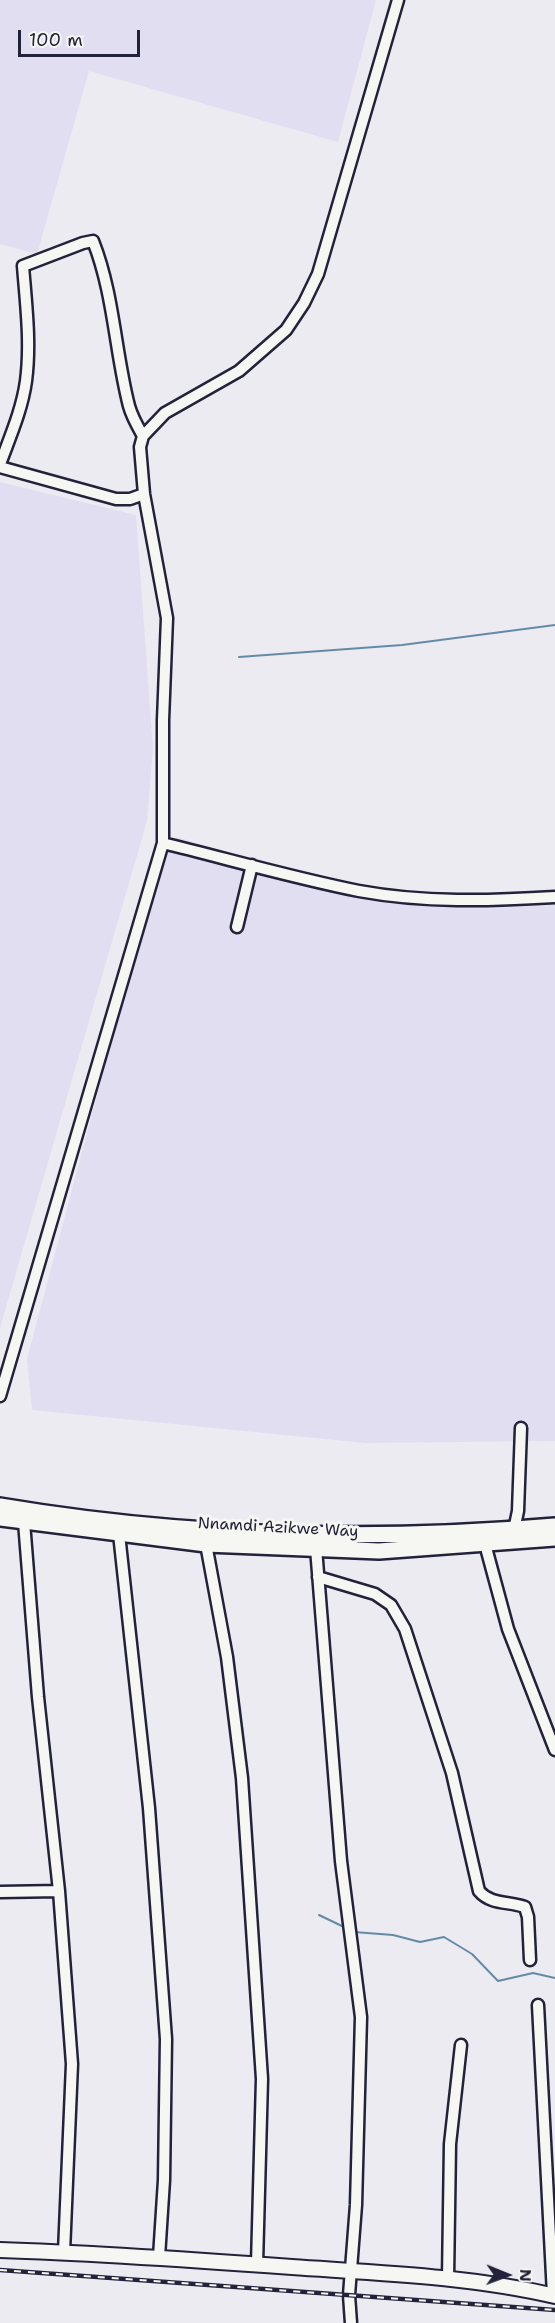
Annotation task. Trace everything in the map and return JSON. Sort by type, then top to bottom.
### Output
[{"type":"highway","name":"Nnamdi Azikwe Way","points":[[0,1506],[132,1524],[216,1532],[299,1536],[440,1534],[555,1526]]},
{"type":"highway","name":"Nnamdi Azikwe Way","points":[[0,1518],[206,1544],[379,1551],[555,1538]]},
{"type":"main road","points":[[0,2250],[257,2264],[448,2279],[554,2296]]},
{"type":"street","points":[[0,1396],[163,843],[163,720],[167,618],[144,494],[140,447],[143,436],[165,412],[238,371],[286,330],[304,303],[318,274],[398,0]]},
{"type":"street","points":[[143,436],[130,409],[107,289],[93,241],[22,266],[29,340],[26,381],[17,419],[0,466],[116,500],[130,499],[144,494]]},
{"type":"street","points":[[163,843],[359,891],[416,898],[491,901],[555,897]]},
{"type":"street","points":[[237,927],[252,865]]},
{"type":"street","points":[[514,1530],[518,1511],[521,1428]]},
{"type":"street","points":[[24,1522],[38,1697],[59,1891],[72,2064],[64,2252]]},
{"type":"street","points":[[119,1534],[149,1808],[166,2039],[164,2180],[159,2258]]},
{"type":"street","points":[[206,1544],[227,1657],[242,1778],[262,2079],[257,2264]]},
{"type":"street","points":[[485,1544],[508,1629],[555,1750]]},
{"type":"street","points":[[316,1548],[341,1861],[361,2017],[356,2205],[350,2271],[351,2323]]},
{"type":"street","points":[[318,1577],[375,1594],[391,1605],[405,1629],[452,1773],[478,1891],[492,1901],[525,1907],[528,1917],[530,1960]]},
{"type":"street","points":[[0,1892],[59,1891]]},
{"type":"street","points":[[538,2005],[550,2166],[554,2296]]},
{"type":"street","points":[[448,2279],[450,2144],[461,2045]]},
{"type":"shaded area","points":[[0,0],[376,0],[338,142],[89,71],[37,254],[0,244]]},
{"type":"shaded area","points":[[0,482],[136,515],[153,748],[147,821],[0,1328]]},
{"type":"shaded area","points":[[177,837],[359,894],[429,907],[555,898],[555,1441],[365,1443],[32,1410],[27,1359],[159,862]]},
{"type":"waterway","points":[[239,657],[402,645],[555,625]]},
{"type":"waterway","points":[[319,1915],[346,1928]]},
{"type":"waterway","points":[[354,1932],[393,1935],[420,1942],[444,1937],[472,1954],[498,1981],[533,1973],[555,1978]]},
{"type":"railway","points":[[0,2270],[555,2310]]}]
